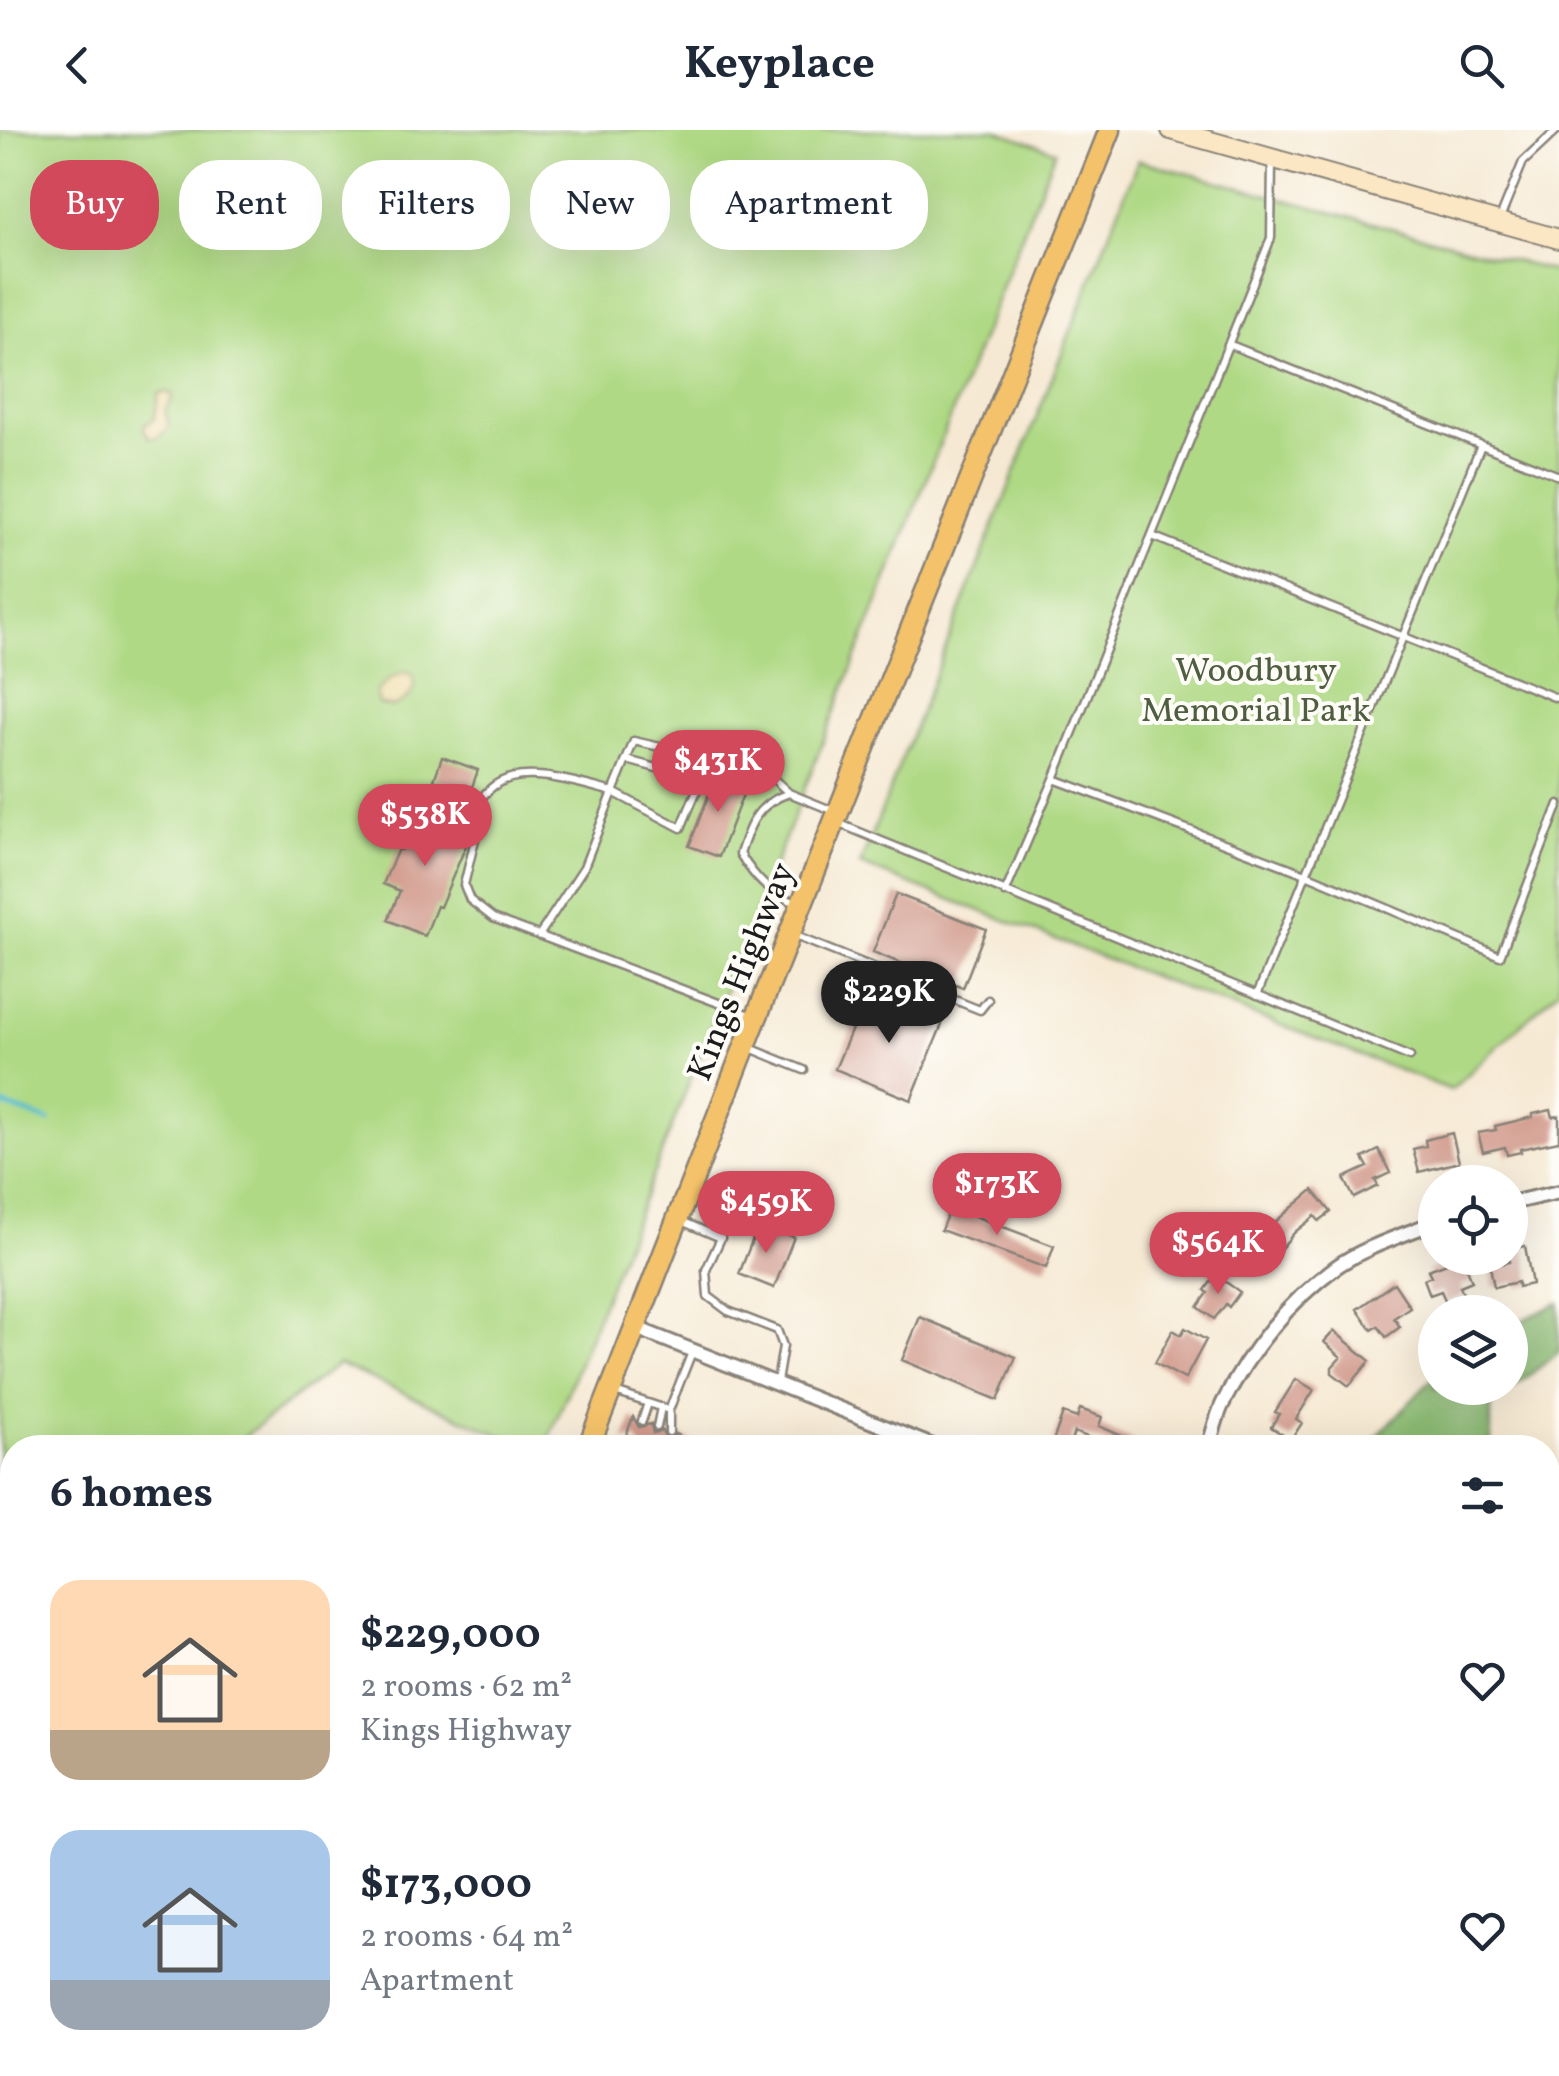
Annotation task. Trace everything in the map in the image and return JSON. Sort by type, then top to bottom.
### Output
[{"type":"main road","name":"Kings Highway","points":[[593,1435],[1110,130]]},
{"type":"street","points":[[1171,130],[1559,239]]},
{"type":"street","points":[[1528,1198],[1559,1192]]},
{"type":"street","points":[[1212,1435],[1222,1406],[1251,1356],[1289,1308],[1338,1265],[1418,1229]]},
{"type":"street","points":[[636,1328],[777,1382],[895,1435]]},
{"type":"lane","points":[[1499,222],[1523,162],[1557,130]]},
{"type":"lane","points":[[1005,893],[1270,238],[1272,158]]},
{"type":"lane","points":[[1228,344],[1559,476]]},
{"type":"lane","points":[[1258,994],[1480,445]]},
{"type":"lane","points":[[1151,536],[1559,699]]},
{"type":"lane","points":[[540,934],[584,867],[634,741],[765,772],[789,792],[836,817],[1005,893],[1410,1057]]},
{"type":"lane","points":[[710,759],[681,828],[614,792],[537,776],[514,777],[495,785],[472,808],[478,828],[464,885],[470,900],[493,918],[756,1017]]},
{"type":"lane","points":[[627,760],[701,780]]},
{"type":"lane","points":[[1054,779],[1306,874],[1500,956],[1559,804]]},
{"type":"lane","points":[[789,792],[770,800],[749,825],[740,854],[756,880],[781,898],[801,904]]},
{"type":"lane","points":[[790,934],[980,1010],[988,1000]]},
{"type":"lane","points":[[744,1046],[804,1070]]},
{"type":"lane","points":[[677,1220],[721,1238],[706,1270],[708,1296],[728,1312],[777,1330],[783,1346],[777,1382]]},
{"type":"lane","points":[[657,1427],[693,1350]]},
{"type":"lane","points":[[611,1390],[665,1409]]},
{"type":"lane","points":[[642,1421],[648,1403]]},
{"type":"lane","points":[[665,1409],[669,1432]]},
{"type":"green space","points":[[0,130],[996,130],[1055,151],[551,1435],[500,1435],[338,1364],[246,1435],[0,1435]]},
{"type":"green space","name":"Woodbury Memorial Park","points":[[1138,160],[1559,273],[1559,989],[1451,1090],[860,865]]},
{"type":"green space","points":[[1559,1303],[1559,1352],[1528,1376],[1528,1318]]},
{"type":"green space","points":[[1418,1394],[1418,1405],[1491,1405],[1491,1435],[1378,1435]]},
{"type":"sand","points":[[159,394],[172,394],[165,411],[169,425],[161,435],[149,438],[144,425],[154,419]]},
{"type":"sand","points":[[406,672],[414,681],[410,695],[392,707],[379,704],[376,692],[392,677]]},
{"type":"building","points":[[442,757],[478,770],[470,793],[434,780]]},
{"type":"building","points":[[717,773],[747,784],[719,857],[689,846]]},
{"type":"building","points":[[419,807],[470,829],[425,936],[388,920],[400,891],[383,884]]},
{"type":"building","points":[[896,894],[986,929],[963,988],[873,952]]},
{"type":"building","points":[[868,991],[943,1022],[911,1100],[835,1069]]},
{"type":"building","points":[[1551,1110],[1553,1117],[1559,1116],[1559,1141],[1507,1155],[1505,1147],[1483,1152],[1478,1133]]},
{"type":"building","points":[[1452,1133],[1459,1162],[1418,1165],[1418,1168],[1413,1149],[1426,1146],[1425,1140]]},
{"type":"building","points":[[1379,1150],[1390,1173],[1375,1180],[1378,1186],[1354,1198],[1344,1178],[1368,1167],[1363,1158]]},
{"type":"building","points":[[1313,1190],[1331,1212],[1319,1221],[1315,1216],[1295,1232],[1271,1260],[1259,1250],[1249,1262],[1231,1247],[1257,1217],[1269,1227]]},
{"type":"building","points":[[950,1207],[1054,1246],[1046,1268],[941,1230]]},
{"type":"building","points":[[759,1223],[794,1237],[774,1288],[739,1274]]},
{"type":"building","points":[[1528,1262],[1532,1284],[1518,1287],[1518,1282],[1494,1287],[1492,1275],[1528,1275]]},
{"type":"building","points":[[1216,1275],[1240,1292],[1214,1319],[1198,1307]]},
{"type":"building","points":[[1470,1275],[1472,1281],[1460,1286],[1464,1295],[1443,1295],[1441,1291],[1430,1295],[1424,1279]]},
{"type":"building","points":[[1394,1283],[1410,1307],[1394,1318],[1400,1327],[1386,1337],[1378,1326],[1372,1330],[1357,1309]]},
{"type":"building","points":[[920,1317],[1016,1357],[998,1400],[902,1360]]},
{"type":"building","points":[[1185,1328],[1206,1340],[1185,1379],[1155,1363],[1173,1330],[1181,1335]]},
{"type":"building","points":[[1334,1331],[1370,1361],[1349,1386],[1332,1373],[1341,1357],[1324,1342]]},
{"type":"building","points":[[1296,1379],[1314,1390],[1296,1419],[1302,1423],[1294,1435],[1283,1435],[1271,1427],[1279,1414],[1275,1412]]},
{"type":"building","points":[[1080,1409],[1102,1417],[1099,1426],[1119,1435],[1055,1435],[1063,1413],[1077,1418]]},
{"type":"building","points":[[633,1417],[639,1427],[651,1424],[653,1433],[662,1431],[664,1435],[626,1435]]},
{"type":"waterway","points":[[0,1104],[49,1121]]}]
